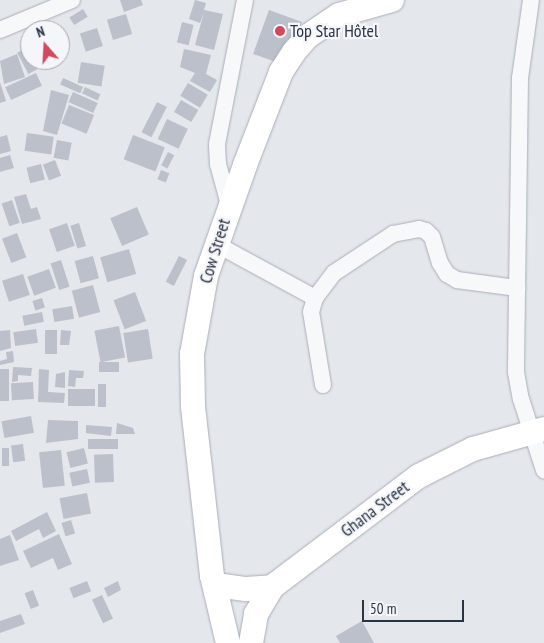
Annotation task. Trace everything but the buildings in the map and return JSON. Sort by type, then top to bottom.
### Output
[{"type":"street","points":[[0,30],[72,0]]},
{"type":"street","points":[[229,205],[218,164],[218,144],[244,0]]},
{"type":"street","name":"Cow Street","points":[[228,643],[214,580],[193,406],[192,354],[198,314],[216,244],[229,205],[281,72],[294,52],[308,36],[340,15],[392,0]]},
{"type":"street","points":[[531,0],[520,78],[521,179],[516,372],[537,431],[544,470]]},
{"type":"street","points":[[323,385],[311,312],[315,298],[334,273],[370,247],[393,234],[419,229],[432,237],[440,263],[452,277],[517,288]]},
{"type":"street","points":[[216,244],[315,298]]},
{"type":"street","name":"Ghana Street","points":[[251,643],[256,614],[272,587],[426,472],[473,450],[537,431]]},
{"type":"street","points":[[214,580],[246,589],[272,587]]},
{"type":"street","name":"Cow Street","points":[[214,580],[244,643]]},
{"type":"place","name":"Top Star Hôtel","points":[[280,31]]}]
